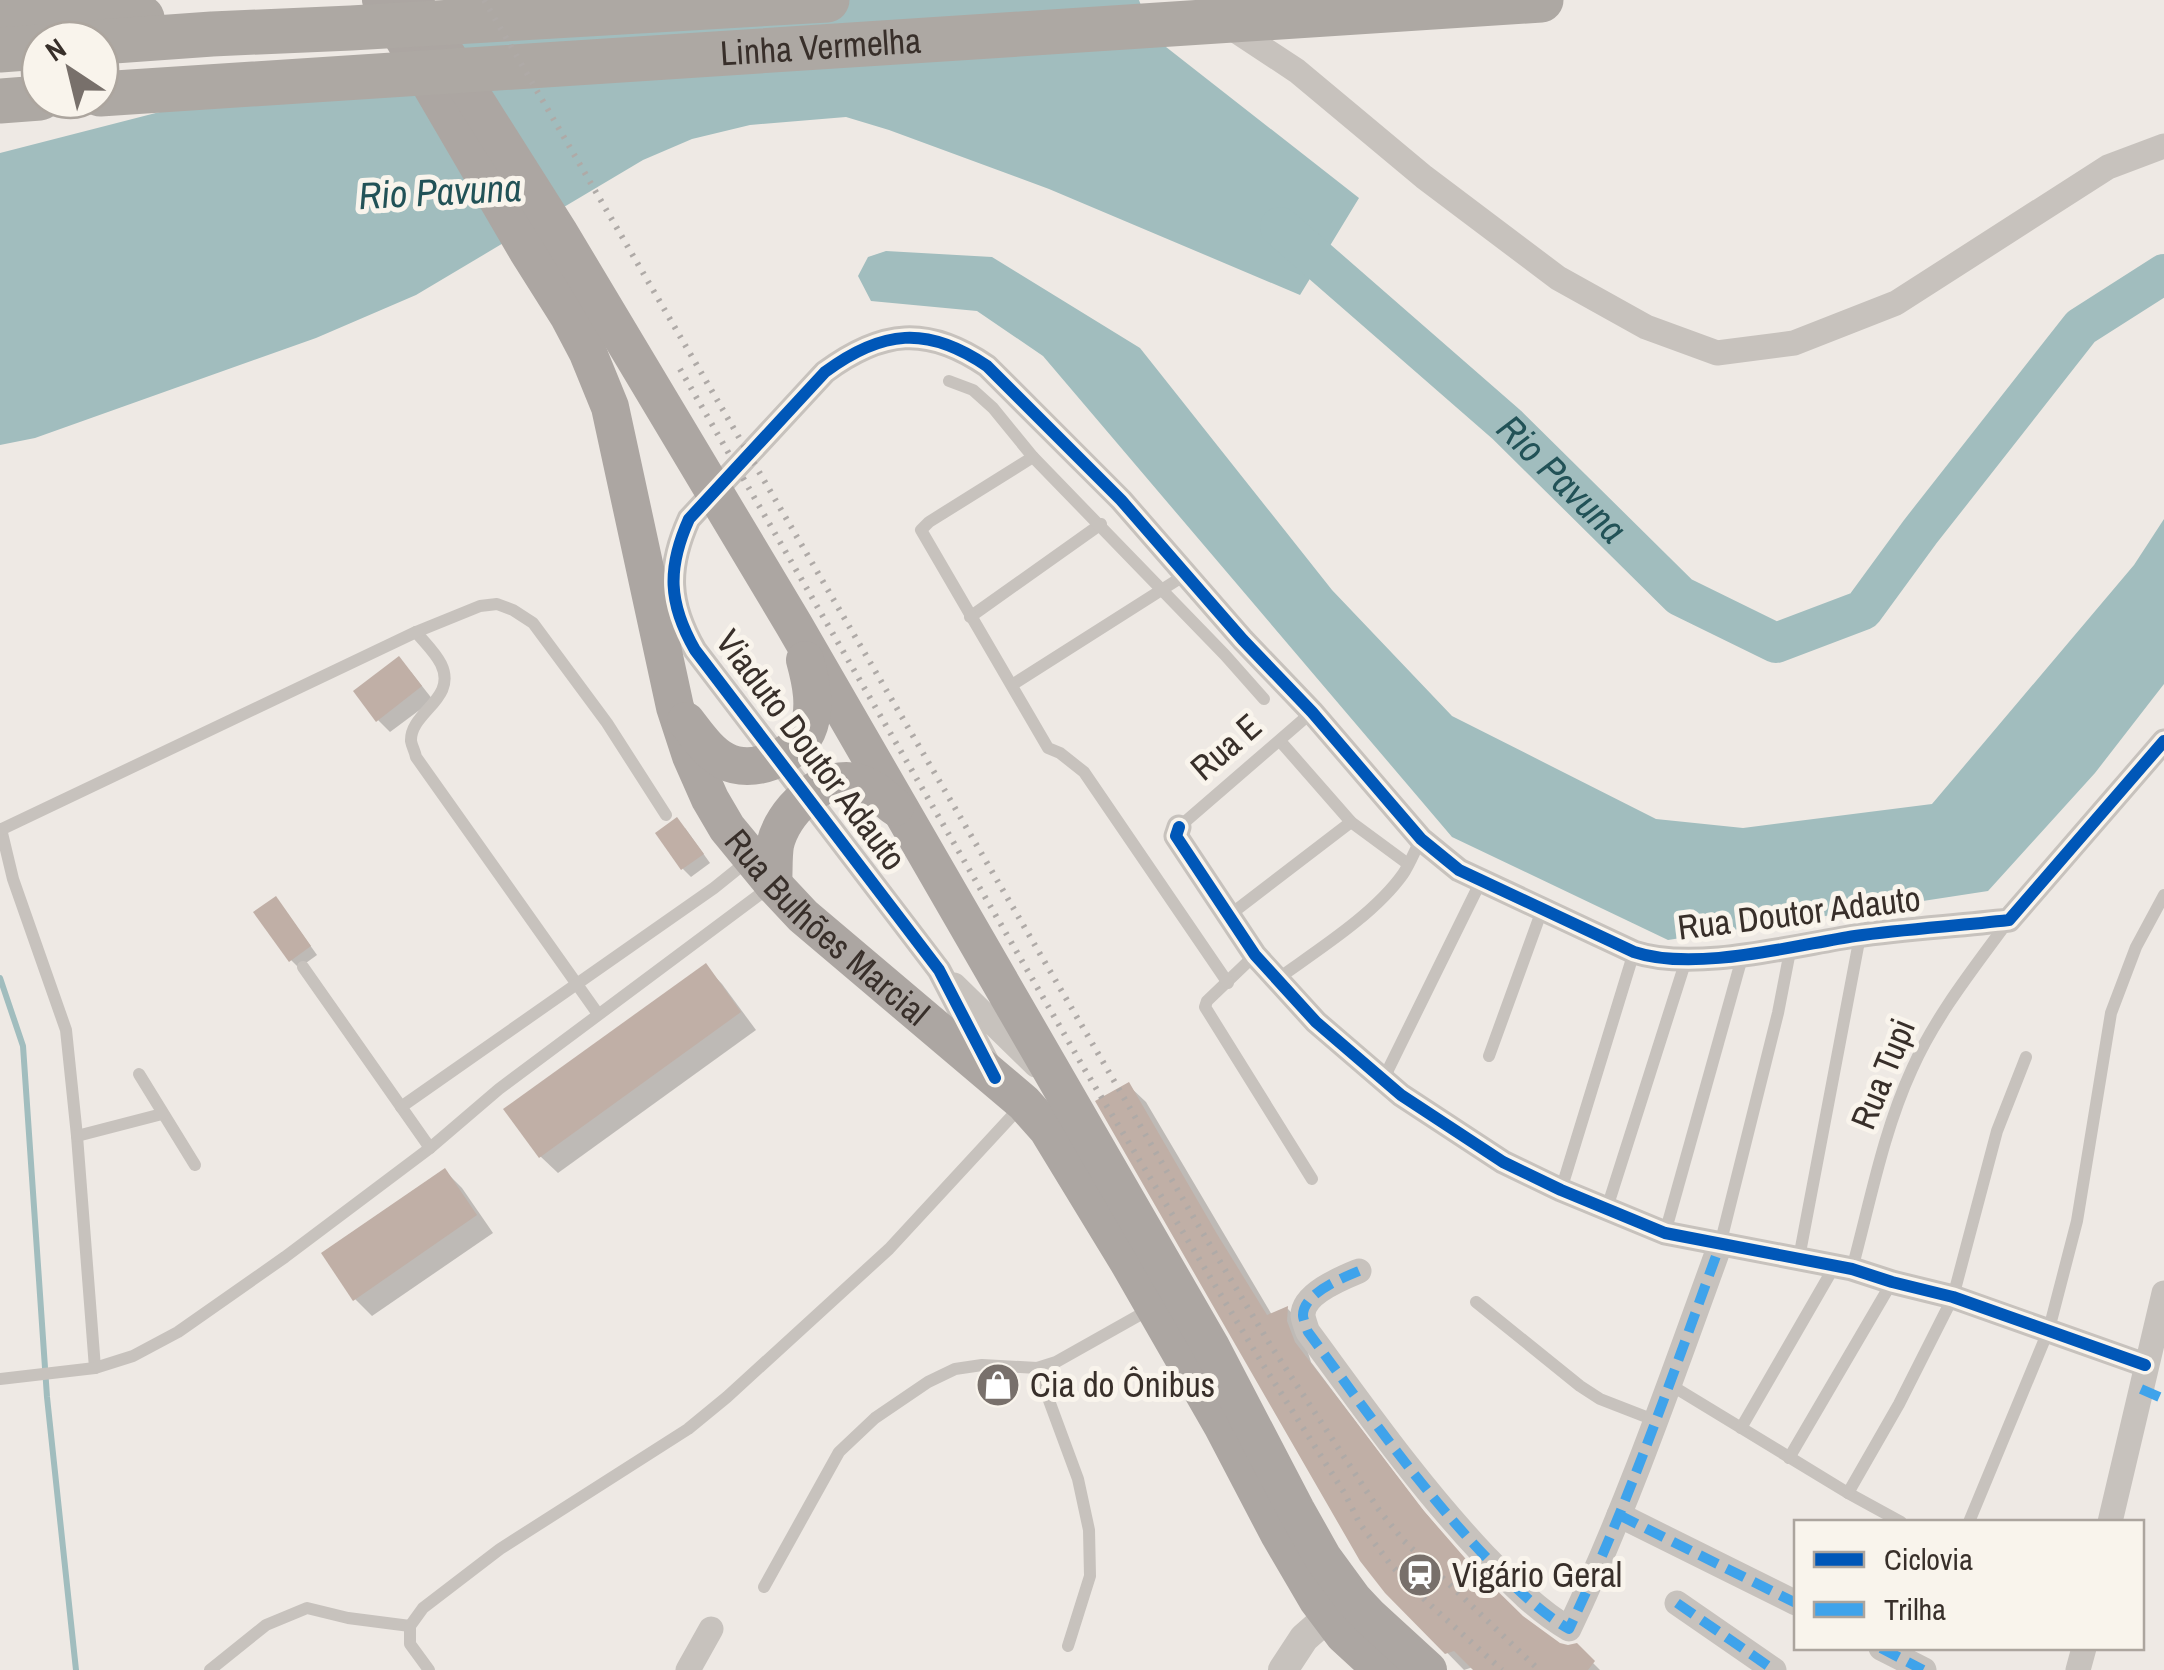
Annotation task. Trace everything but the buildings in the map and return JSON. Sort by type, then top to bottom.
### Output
[{"type":"highway","name":"Linha Vermelha","points":[[120,41],[827,0]]},
{"type":"highway","name":"Linha Vermelha","points":[[120,93],[1541,0]]},
{"type":"highway","points":[[0,18],[112,15],[148,18],[212,34]]},
{"type":"main road","points":[[394,4],[544,242]]},
{"type":"main road","name":"Rua Bulhões Marcial","points":[[544,242],[794,625],[1069,1097],[1140,1255],[1154,1306],[1279,1534],[1329,1616],[1382,1670]]},
{"type":"main road","name":"Rua Bulhões Marcial","points":[[544,242],[568,314],[610,408],[675,707],[691,756],[727,828],[804,916],[1024,1103],[1048,1130],[1212,1348],[1323,1558],[1369,1616],[1428,1670]]},
{"type":"main road","points":[[675,707],[722,760],[744,768],[765,764],[788,752],[806,733],[811,714],[812,689],[794,625]]},
{"type":"main road","points":[[762,871],[787,818],[806,798],[825,786],[842,780],[860,783],[876,791],[905,816]]},
{"type":"street","points":[[1197,0],[1196,4],[1297,71],[1424,177],[1558,278],[1646,328],[1717,353],[1794,343],[1896,303],[2108,168],[2164,146]]},
{"type":"street","name":"Viaduto Doutor Adauto","points":[[1069,1097],[931,960],[695,650],[682,628],[672,581],[679,542],[690,519],[825,372],[851,354],[881,342],[916,338],[964,350],[987,366],[1121,500]]},
{"type":"street","name":"Rua Doutor Adauto","points":[[1121,500],[1242,640],[1312,712],[1420,839],[1459,870],[1542,910],[1654,959],[1686,960],[2008,920]]},
{"type":"street","points":[[2008,920],[2161,752]]},
{"type":"street","points":[[1179,827],[1178,840],[1254,956],[1316,1022],[1382,1080],[1504,1162],[1560,1190],[1665,1233],[1800,1258],[1953,1296],[2049,1330],[2150,1384]]},
{"type":"street","name":"Viaduto Doutor Adauto","points":[[931,960],[995,1078]]},
{"type":"street","points":[[1359,1270],[1307,1302],[1303,1317],[1308,1332],[1439,1504],[1522,1596],[1569,1629],[1600,1564],[1720,1245]]},
{"type":"street","points":[[2111,1520],[2150,1384],[2164,1293]]},
{"type":"street","points":[[1619,1515],[1794,1602]]},
{"type":"street","points":[[1677,1603],[1774,1670]]},
{"type":"street","points":[[1283,1670],[1304,1638],[1329,1616]]},
{"type":"street","points":[[688,1670],[711,1628]]},
{"type":"street","points":[[1885,1650],[1923,1670]]},
{"type":"lane","points":[[949,381],[973,390],[994,408],[1033,458],[1264,699]]},
{"type":"lane","points":[[1033,458],[921,530],[1048,748],[1084,772],[1228,982]]},
{"type":"lane","points":[[970,617],[1100,524]]},
{"type":"lane","points":[[1012,686],[1185,575]]},
{"type":"lane","points":[[95,1368],[66,1030],[13,879],[1,830],[416,632],[480,606],[497,604],[533,624],[608,723],[666,814]]},
{"type":"lane","points":[[416,632],[440,662],[444,674],[440,695],[414,729],[411,741],[416,756],[598,1014]]},
{"type":"lane","name":"Rua E","points":[[1179,827],[1312,712]]},
{"type":"lane","points":[[1280,741],[1351,822],[1408,864]]},
{"type":"lane","points":[[1227,917],[1351,822]]},
{"type":"lane","points":[[1276,980],[1350,928],[1403,874],[1420,839]]},
{"type":"lane","points":[[401,1107],[714,888],[762,871]]},
{"type":"lane","points":[[0,1378],[95,1368],[133,1356],[178,1332],[430,1148],[598,1014],[762,871]]},
{"type":"lane","points":[[1382,1080],[1481,881]]},
{"type":"lane","points":[[1970,1520],[2049,1330],[2077,1221],[2111,1013],[2136,946],[2164,895]]},
{"type":"lane","points":[[1489,1056],[1542,910]]},
{"type":"lane","name":"Rua Tupi","points":[[1740,1428],[1843,1268],[1912,1070],[1942,1012],[2008,920]]},
{"type":"lane","points":[[1800,1258],[1860,936]]},
{"type":"lane","points":[[1720,1245],[1791,946]]},
{"type":"lane","points":[[1560,1190],[1634,952]]},
{"type":"lane","points":[[1665,1233],[1743,954]]},
{"type":"lane","points":[[1254,956],[1207,1001],[1206,1010],[1312,1179]]},
{"type":"lane","points":[[1607,1208],[1686,960]]},
{"type":"lane","points":[[303,966],[430,1148]]},
{"type":"lane","points":[[1848,1493],[1900,1404],[1953,1296],[1997,1131],[2026,1057]]},
{"type":"lane","points":[[138,1074],[194,1165]]},
{"type":"lane","points":[[429,1670],[410,1644],[410,1626],[423,1608],[500,1549],[688,1429],[727,1397],[888,1249],[1024,1103]]},
{"type":"lane","points":[[78,1136],[162,1114]]},
{"type":"lane","points":[[1788,1458],[1892,1282]]},
{"type":"lane","points":[[1476,1302],[1600,1400],[1654,1420]]},
{"type":"lane","points":[[764,1587],[839,1452],[875,1418],[956,1368],[1037,1368],[1056,1362],[1154,1306]]},
{"type":"lane","points":[[1037,1368],[1078,1479],[1088,1530],[1090,1576],[1068,1646]]},
{"type":"lane","points":[[1669,1384],[1897,1520]]},
{"type":"lane","points":[[210,1670],[266,1626],[307,1608],[410,1626]]},
{"type":"water","points":[[596,0],[1139,0],[1152,36],[1359,198],[1300,295],[1049,189],[889,130],[846,117],[750,125],[692,139],[643,160],[416,295],[316,338],[35,438],[0,445],[0,153]]},
{"type":"water","points":[[886,251],[992,257],[1140,348],[1332,590],[1452,716],[1656,819],[1743,828],[1932,804],[2134,565],[2164,519],[2164,684],[2095,773],[1988,891],[1668,940],[1452,837],[1043,356],[977,311],[871,301],[858,276],[868,257]]},
{"type":"waterway","name":"Rio Pavuna","points":[[1280,227],[1507,425],[1680,596],[1776,643],[1863,610],[2081,327],[2164,274]]},
{"type":"waterway","points":[[0,978],[23,1046],[47,1397],[76,1670]]},
{"type":"railway","points":[[484,0],[1271,1346],[1403,1540],[1539,1670]]},
{"type":"railway","points":[[680,369],[1085,1070],[1360,1524],[1391,1565],[1426,1601],[1502,1670]]},
{"type":"marked path","points":[[1359,1271],[1324,1288],[1309,1301],[1303,1316],[1308,1332],[1392,1446],[1459,1528],[1523,1595],[1569,1629],[1630,1487],[1720,1245]]},
{"type":"marked path","points":[[2141,1389],[2164,1399]]},
{"type":"marked path","points":[[1619,1515],[1794,1602]]},
{"type":"marked path","points":[[1677,1603],[1774,1670]]},
{"type":"marked path","points":[[1885,1650],[1923,1670]]},
{"type":"cycle path","points":[[995,1078],[939,970],[695,650],[675,601],[674,570],[689,519],[825,372],[885,341],[924,339],[944,344],[987,366],[1121,500],[1421,839],[1459,870],[1634,952],[1658,957],[1713,958],[1855,936],[2009,920],[2164,741]]},
{"type":"cycle path","points":[[1179,827],[1176,836],[1255,955],[1316,1022],[1401,1095],[1503,1162],[1665,1233],[1852,1269],[1953,1297],[2145,1365]]},
{"type":"place","name":"Cia do Ônibus","points":[[998,1385]]},
{"type":"place","name":"Vigário Geral","points":[[1420,1575]]}]
